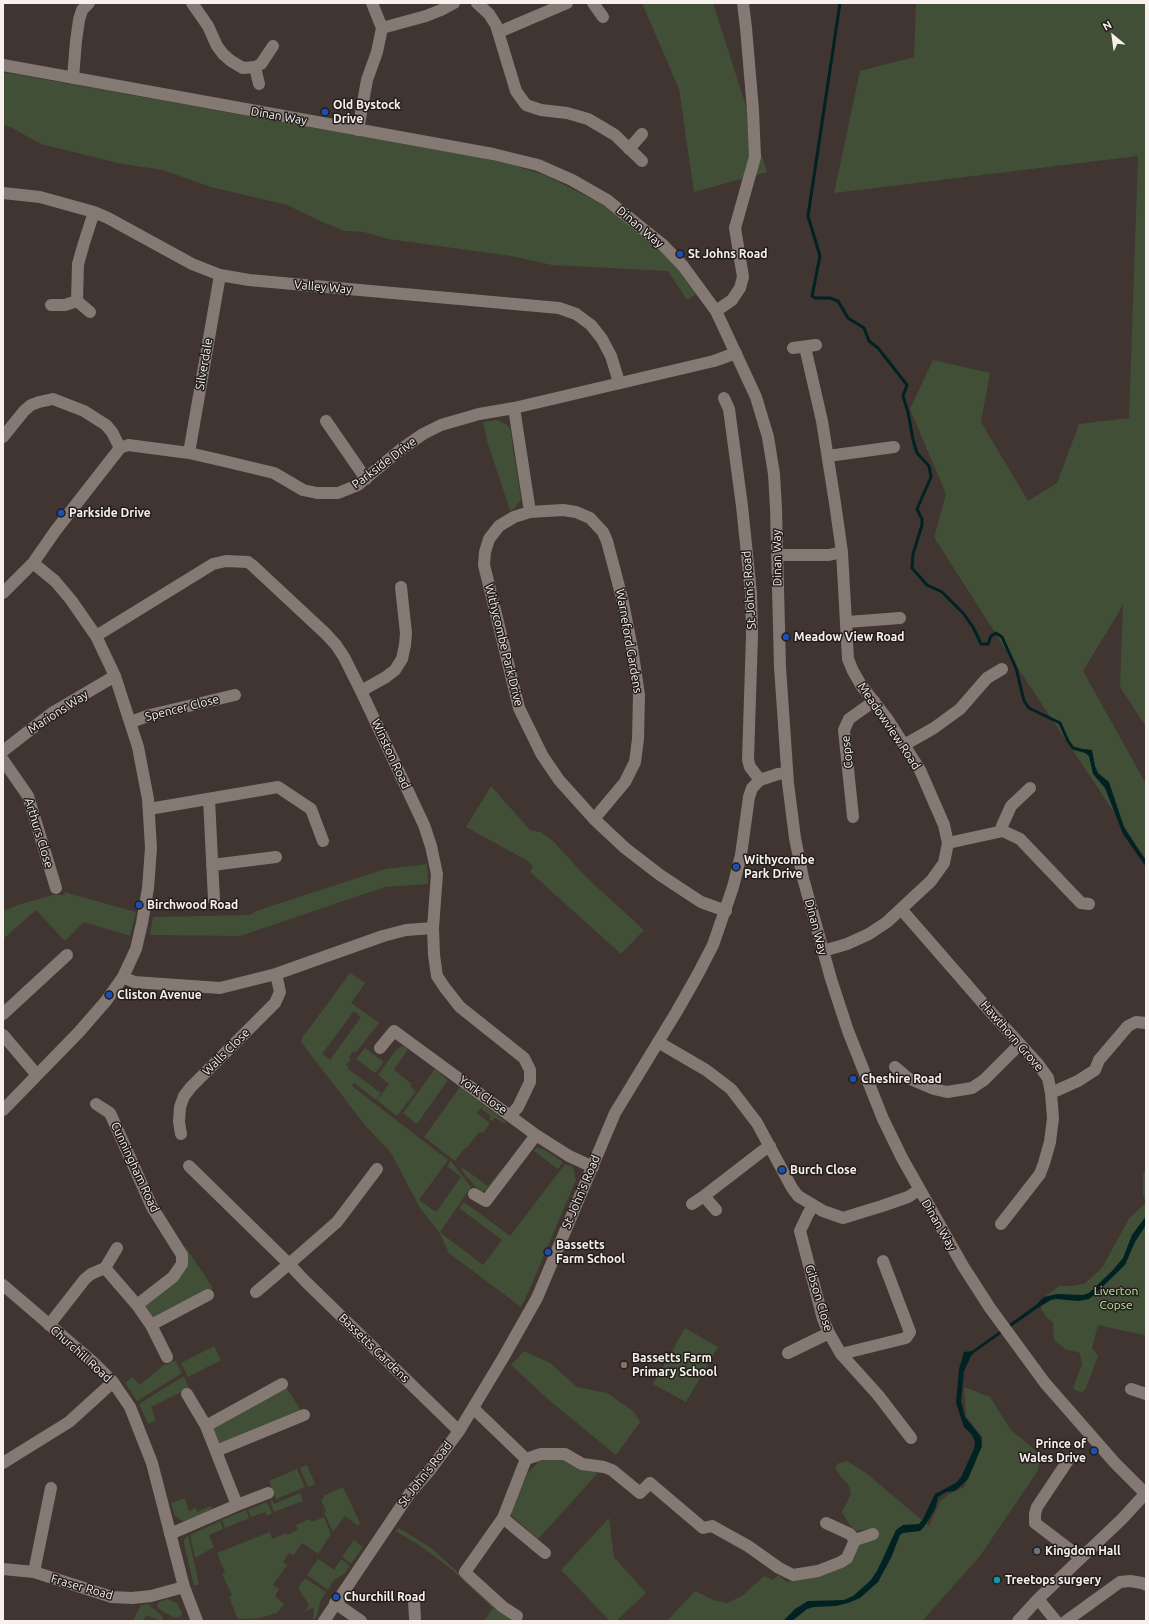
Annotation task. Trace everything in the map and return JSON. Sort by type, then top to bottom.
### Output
[{"type":"street","points":[[73,78],[79,20],[82,10],[89,3]]},
{"type":"street","points":[[192,3],[208,26],[217,46],[223,54],[243,68],[255,67],[261,64],[273,46]]},
{"type":"street","points":[[358,130],[367,80],[377,52],[382,28],[372,3]]},
{"type":"street","points":[[382,28],[426,16],[454,3]]},
{"type":"street","points":[[478,3],[489,14],[499,32],[514,86],[521,99],[526,104],[541,110],[567,113],[588,119],[615,135],[642,161]]},
{"type":"street","points":[[499,32],[567,3]]},
{"type":"street","points":[[593,3],[603,17]]},
{"type":"street","points":[[716,310],[732,300],[740,288],[743,277],[735,228],[755,157],[753,110],[743,3]]},
{"type":"street","name":"Dinan Way","points":[[3,65],[493,154],[538,165],[572,180],[608,200],[662,244],[682,266],[716,310],[756,398],[768,438],[774,481],[778,555],[780,660],[787,773],[795,838],[803,878],[823,951],[848,1031],[883,1119],[919,1190],[963,1266],[1026,1358],[1071,1414],[1115,1463],[1146,1494]]},
{"type":"street","points":[[255,67],[259,84]]},
{"type":"street","points":[[629,149],[642,134]]},
{"type":"street","name":"Valley Way","points":[[3,193],[40,197],[94,212],[108,218],[192,264],[220,275],[249,280],[559,308],[576,314],[591,325],[611,356],[619,382]]},
{"type":"street","points":[[77,301],[78,264],[94,212]]},
{"type":"street","name":"Silverdale","points":[[189,453],[220,275]]},
{"type":"street","points":[[50,305],[65,305],[77,301]]},
{"type":"street","points":[[77,301],[90,312]]},
{"type":"street","name":"Meadowview Road","points":[[805,347],[828,456],[842,552],[848,659],[853,671],[920,770],[944,825],[948,843],[944,863],[931,881],[887,922],[869,934],[847,944],[823,951]]},
{"type":"street","name":"Parkside Drive","points":[[120,448],[128,445],[136,445],[189,453],[265,470],[274,473],[304,490],[317,493],[338,493],[358,485],[422,434],[441,425],[480,414],[514,408],[596,389],[619,382],[714,361],[736,353]]},
{"type":"street","name":"St John's Road","points":[[324,1621],[410,1493],[430,1470],[459,1430],[537,1298],[615,1112],[698,974],[713,945],[726,911],[741,855],[749,797],[752,788],[760,780],[750,767],[748,760],[752,635],[751,593],[736,456],[729,409],[724,398]]},
{"type":"street","points":[[3,437],[24,411],[31,405],[53,399],[84,411],[106,425],[112,432],[120,448],[33,562],[3,593]]},
{"type":"street","points":[[514,408],[530,512]]},
{"type":"street","points":[[326,421],[366,479]]},
{"type":"street","points":[[828,456],[894,447]]},
{"type":"street","name":"Warneford Gardens","points":[[530,512],[563,510],[576,512],[590,518],[603,532],[607,541],[622,598],[632,648],[639,695],[638,739],[634,762],[625,782],[594,819]]},
{"type":"street","name":"Withycombe Park Drive","points":[[530,512],[514,517],[499,526],[489,539],[485,552],[484,565],[519,708],[524,720],[542,755],[558,780],[594,819],[625,848],[660,875],[701,902],[726,911]]},
{"type":"street","points":[[778,555],[829,555],[842,552]]},
{"type":"street","name":"Winston Road","points":[[96,636],[214,564],[226,561],[248,562],[331,640],[344,657],[361,691],[424,825],[431,846],[437,874],[433,928],[434,956],[437,976],[460,1007],[514,1049],[528,1064],[530,1070],[530,1082],[518,1107],[511,1115]]},
{"type":"street","points":[[3,1110],[106,1001],[123,977],[136,949],[140,935],[148,888],[151,848],[149,809],[138,747],[115,676],[96,636],[72,600],[55,581],[33,562]]},
{"type":"street","points":[[361,691],[386,678],[395,670],[402,659],[406,633],[402,587]]},
{"type":"street","points":[[847,622],[888,625],[900,618]]},
{"type":"street","points":[[904,745],[934,728],[960,709],[987,678],[1002,669]]},
{"type":"street","name":"Marions Way","points":[[3,751],[52,713],[115,676]]},
{"type":"street","name":"Spencer Close","points":[[130,722],[150,715],[235,695]]},
{"type":"street","name":"Copse","points":[[853,817],[844,730],[849,719],[874,701]]},
{"type":"street","name":"Arthurs Close","points":[[3,760],[28,796],[56,888]]},
{"type":"street","points":[[760,780],[778,774],[787,773]]},
{"type":"street","points":[[149,809],[278,787],[310,809],[323,841]]},
{"type":"street","points":[[1003,831],[1002,826],[1011,806],[1030,788]]},
{"type":"street","points":[[209,799],[214,900]]},
{"type":"street","points":[[948,843],[1003,831],[1020,839],[1081,903],[1088,904]]},
{"type":"street","points":[[212,865],[276,857]]},
{"type":"street","name":"Hawthorn Grove","points":[[901,909],[1038,1064],[1048,1078],[1054,1118],[1050,1142],[1044,1163],[1040,1174],[1001,1224]]},
{"type":"street","points":[[123,977],[134,982],[220,988],[276,974],[383,936],[406,930],[433,928]]},
{"type":"street","points":[[3,1014],[67,956]]},
{"type":"street","name":"Walls Close","points":[[181,1134],[179,1122],[180,1106],[184,1096],[191,1087],[275,1003],[280,992],[276,974]]},
{"type":"street","points":[[1051,1093],[1078,1081],[1095,1070],[1099,1060],[1128,1026],[1136,1022],[1146,1023]]},
{"type":"street","name":"York Close","points":[[380,1048],[394,1031],[511,1115],[536,1135],[569,1156],[593,1167]]},
{"type":"street","points":[[3,1034],[37,1075]]},
{"type":"street","points":[[658,1042],[706,1070],[731,1089],[757,1122],[792,1188],[798,1196],[813,1206],[843,1218],[908,1197],[919,1190]]},
{"type":"street","points":[[895,1068],[908,1078],[934,1089],[947,1092],[972,1088],[984,1080],[1020,1044]]},
{"type":"street","name":"Cunningham Road","points":[[96,1104],[110,1113],[152,1208],[182,1255],[182,1264],[173,1277],[137,1305]]},
{"type":"street","points":[[474,1194],[486,1201],[536,1135]]},
{"type":"street","points":[[692,1204],[770,1146]]},
{"type":"street","name":"Bassetts Gardens","points":[[188,1166],[459,1430]]},
{"type":"street","points":[[256,1292],[290,1264],[336,1222],[377,1169]]},
{"type":"street","points":[[704,1196],[716,1210]]},
{"type":"street","name":"Gibson Close","points":[[813,1206],[800,1231],[823,1319],[841,1354],[878,1395],[911,1438]]},
{"type":"street","points":[[49,1325],[85,1279],[91,1274],[105,1268],[118,1248]]},
{"type":"street","points":[[841,1354],[906,1338],[910,1332],[883,1261]]},
{"type":"street","points":[[105,1268],[137,1305],[151,1325],[167,1357]]},
{"type":"street","name":"Churchill Road","points":[[6,1292],[49,1325],[93,1362],[113,1382],[130,1407],[152,1463],[184,1587],[197,1621]]},
{"type":"street","points":[[151,1325],[208,1295]]},
{"type":"street","points":[[788,1353],[829,1333]]},
{"type":"street","points":[[3,1463],[69,1422],[113,1382]]},
{"type":"street","points":[[206,1426],[282,1384]]},
{"type":"street","points":[[1132,1390],[1146,1394]]},
{"type":"street","points":[[187,1394],[206,1426],[237,1504]]},
{"type":"street","points":[[473,1408],[526,1459]]},
{"type":"street","points":[[216,1451],[304,1415]]},
{"type":"street","points":[[526,1459],[541,1454],[565,1454],[582,1464],[604,1467],[612,1470],[640,1493],[650,1483],[703,1528],[712,1526],[748,1546],[779,1568],[793,1575],[818,1571],[841,1562],[847,1558],[855,1540],[872,1534]]},
{"type":"street","points":[[517,1616],[498,1603],[465,1572],[503,1518],[526,1459]]},
{"type":"street","points":[[1069,1459],[1037,1507],[1035,1523],[1081,1558]]},
{"type":"street","points":[[34,1572],[50,1488]]},
{"type":"street","points":[[170,1534],[237,1504],[268,1493]]},
{"type":"street","points":[[1018,1621],[1038,1599],[1146,1494]]},
{"type":"street","points":[[503,1518],[545,1553]]},
{"type":"street","points":[[826,1523],[850,1534],[855,1540]]},
{"type":"street","name":"Fraser Road","points":[[3,1569],[34,1572],[112,1597],[132,1598],[150,1596],[184,1587]]},
{"type":"street","points":[[1066,1621],[1120,1582],[1144,1581]]},
{"type":"street","points":[[1038,1599],[1056,1621]]},
{"type":"street","points":[[414,1602],[416,1620]]},
{"type":"street","points":[[335,1603],[361,1621]]},
{"type":"green space","points":[[642,3],[713,3],[767,172],[694,192],[679,89]]},
{"type":"green space","points":[[916,3],[1146,3],[1146,727],[1120,687],[1123,605],[1083,671],[1146,784],[1146,860],[1015,664],[934,537],[946,494],[910,409],[933,360],[990,373],[981,422],[1028,501],[1057,483],[1079,424],[1129,418],[1138,156],[834,193],[860,71],[914,57]]},
{"type":"green space","points":[[3,72],[477,157],[506,163],[547,176],[598,202],[617,215],[660,250],[678,270],[696,294],[687,300],[668,271],[552,265],[511,256],[388,239],[364,232],[345,231],[287,205],[211,187],[163,170],[122,164],[41,144],[10,127],[3,125]]},
{"type":"green space","points":[[497,420],[506,424],[510,428],[521,499],[514,509],[510,510],[487,441],[483,422]]},
{"type":"green space","points":[[491,786],[530,830],[540,832],[553,841],[588,879],[644,930],[621,954],[530,872],[533,867],[528,861],[466,827]]},
{"type":"green space","points":[[427,864],[428,884],[385,887],[240,936],[150,935],[153,917],[250,915],[256,911],[385,869]]},
{"type":"green space","points":[[64,892],[136,912],[130,936],[84,922],[65,941],[36,910],[3,939],[3,911],[53,895],[65,895]]},
{"type":"green space","points":[[350,973],[365,983],[351,1003],[379,1023],[357,1051],[352,1052],[349,1057],[351,1059],[346,1065],[349,1067],[348,1069],[381,1093],[376,1100],[354,1083],[352,1086],[448,1160],[419,1200],[436,1212],[461,1177],[447,1166],[451,1161],[471,1187],[440,1232],[483,1265],[502,1240],[459,1208],[464,1202],[510,1236],[565,1164],[573,1167],[576,1180],[521,1307],[449,1253],[439,1232],[420,1208],[391,1153],[364,1124],[301,1042],[302,1038]],"holes":[[[354,1011],[361,1017],[330,1060],[322,1054]]]},
{"type":"green space","points":[[402,1046],[408,1049],[394,1070],[412,1084],[410,1086],[416,1091],[397,1116],[377,1100],[389,1084],[378,1075],[396,1050]]},
{"type":"green space","points":[[365,1048],[384,1062],[375,1073],[356,1059]]},
{"type":"green space","points":[[435,1069],[448,1080],[417,1124],[403,1113]]},
{"type":"green space","points":[[460,1087],[506,1122],[505,1124],[495,1118],[492,1121],[489,1119],[491,1116],[480,1108],[477,1113],[490,1123],[483,1133],[479,1132],[455,1161],[424,1137]]},
{"type":"green space","points":[[537,1148],[543,1149],[563,1162],[558,1169],[533,1150]]},
{"type":"green space","points":[[506,1164],[508,1166],[490,1189],[486,1191],[482,1191],[475,1186],[461,1170],[463,1168],[488,1186]]},
{"type":"green space","points":[[1146,1169],[1146,1203],[1143,1194],[1143,1174]]},
{"type":"green space","name":"Liverton Copse","points":[[1146,1203],[1146,1335],[1098,1325],[1092,1348],[1098,1356],[1086,1388],[1083,1392],[1077,1391],[1073,1388],[1082,1365],[1080,1353],[1065,1349],[1054,1340],[1053,1322],[1047,1318],[1041,1309],[1043,1298],[1059,1286],[1084,1284],[1102,1268],[1130,1217]]},
{"type":"green space","points":[[185,1246],[213,1288],[153,1317],[150,1315],[145,1306],[185,1271],[187,1260]]},
{"type":"green space","points":[[685,1328],[718,1347],[686,1402],[653,1384]]},
{"type":"green space","points":[[214,1346],[221,1360],[188,1377],[181,1363]]},
{"type":"green space","points":[[524,1351],[550,1363],[577,1387],[607,1393],[634,1412],[640,1422],[616,1455],[550,1401],[511,1365]]},
{"type":"green space","points":[[175,1360],[182,1373],[137,1401],[125,1383],[132,1377],[140,1385],[165,1364],[166,1365]]},
{"type":"green space","points":[[184,1376],[189,1388],[151,1407],[156,1421],[148,1424],[139,1404]]},
{"type":"green space","points":[[285,1385],[301,1411],[221,1444],[217,1443],[212,1427]]},
{"type":"green space","points":[[964,1387],[990,1397],[1011,1430],[1042,1456],[1037,1472],[980,1556],[922,1621],[667,1621],[695,1591],[713,1600],[727,1603],[742,1596],[764,1576],[773,1580],[778,1575],[787,1582],[802,1579],[859,1544],[874,1528],[856,1531],[849,1524],[842,1512],[851,1494],[849,1486],[835,1467],[839,1463],[847,1461],[866,1473],[929,1526],[940,1501],[949,1494],[964,1487],[983,1438],[966,1416]]},
{"type":"green space","points":[[561,1457],[596,1472],[597,1474],[539,1538],[537,1538],[512,1516],[511,1511],[528,1473],[538,1462]]},
{"type":"green space","points":[[307,1465],[315,1484],[308,1487],[300,1468]]},
{"type":"green space","points":[[297,1469],[305,1487],[276,1499],[269,1481]]},
{"type":"green space","points":[[343,1487],[360,1523],[358,1526],[345,1516],[333,1532],[324,1513],[326,1511],[321,1500],[324,1498],[323,1496]]},
{"type":"green space","points":[[300,1493],[303,1501],[274,1512],[270,1501],[272,1500],[274,1504]]},
{"type":"green space","points":[[185,1498],[189,1511],[196,1508],[197,1512],[211,1506],[213,1509],[183,1521],[175,1516],[171,1503]]},
{"type":"green space","points":[[267,1502],[272,1513],[267,1516],[265,1512],[251,1517],[248,1510]]},
{"type":"green space","points":[[246,1510],[249,1518],[225,1528],[222,1520]]},
{"type":"green space","points":[[324,1517],[331,1534],[318,1554],[302,1543],[294,1555],[289,1553],[283,1562],[287,1565],[273,1585],[279,1589],[275,1596],[284,1604],[277,1613],[259,1618],[238,1619],[229,1597],[232,1595],[222,1574],[225,1572],[217,1553],[270,1532],[272,1539],[286,1533],[287,1535],[298,1530],[296,1525],[310,1519],[312,1522]]},
{"type":"green space","points":[[609,1518],[614,1557],[646,1593],[616,1621],[610,1621],[561,1570]]},
{"type":"green space","points":[[220,1521],[223,1529],[209,1535],[214,1547],[195,1558],[190,1535]]},
{"type":"green space","points":[[399,1528],[431,1548],[496,1606],[517,1621],[484,1621],[493,1608],[451,1569],[416,1543],[395,1531]]},
{"type":"green space","points":[[188,1535],[199,1584],[194,1586],[184,1544],[184,1540]]},
{"type":"green space","points":[[354,1540],[363,1547],[351,1564],[342,1557]]},
{"type":"green space","points":[[318,1559],[334,1570],[341,1559],[350,1566],[344,1574],[334,1580],[328,1590],[307,1575]]},
{"type":"green space","points":[[305,1578],[326,1592],[320,1602],[317,1616],[313,1621],[314,1609],[312,1608],[304,1612],[309,1605],[298,1588]]},
{"type":"green space","points":[[167,1599],[177,1603],[182,1613],[181,1616],[177,1618],[173,1617],[159,1609],[157,1605],[159,1602]]},
{"type":"green space","points":[[148,1604],[163,1617],[162,1621],[146,1615],[143,1621],[133,1621],[141,1605]]},
{"type":"water","points":[[1081,750],[1092,750],[1098,773],[1109,782],[1124,827],[1146,860],[1146,867],[1123,834],[1105,788],[1093,774],[1089,756]]},
{"type":"water","points":[[1146,1216],[1146,1225],[1135,1242],[1125,1265],[1089,1299],[1078,1301],[1051,1300],[971,1356],[964,1371],[961,1401],[965,1417],[981,1437],[982,1446],[968,1479],[955,1491],[946,1492],[938,1497],[935,1509],[924,1527],[920,1531],[903,1533],[900,1535],[891,1558],[878,1582],[860,1598],[848,1603],[836,1606],[814,1607],[807,1609],[792,1621],[783,1621],[795,1609],[808,1601],[844,1600],[853,1596],[870,1581],[877,1571],[896,1530],[903,1525],[919,1524],[935,1494],[956,1483],[961,1477],[974,1449],[975,1442],[972,1435],[964,1427],[956,1403],[959,1369],[964,1352],[972,1351],[1036,1305],[1044,1297],[1057,1294],[1083,1295],[1089,1293],[1123,1258],[1132,1235]]},
{"type":"waterway","points":[[840,3],[808,216],[820,256],[812,296],[815,298],[830,298],[838,301],[848,318],[864,328],[869,341],[878,348],[907,385],[903,396],[908,412],[913,440],[917,453],[929,466],[931,477],[917,509],[922,519],[922,525],[913,554],[912,568],[927,585],[942,592],[963,613],[973,627],[981,644],[988,644],[991,636],[996,633],[1002,637],[1016,668],[1024,701],[1029,708],[1060,723],[1068,741],[1073,748],[1084,751]]},
{"type":"place","name":"Old Bystock Drive","points":[[325,112]]},
{"type":"place","name":"St Johns Road","points":[[680,254]]},
{"type":"place","name":"Parkside Drive","points":[[61,513]]},
{"type":"place","name":"Meadow View Road","points":[[786,637]]},
{"type":"place","name":"Withycombe Park Drive","points":[[736,867]]},
{"type":"place","name":"Birchwood Road","points":[[139,905]]},
{"type":"place","name":"Cliston Avenue","points":[[109,995]]},
{"type":"place","name":"Cheshire Road","points":[[853,1079]]},
{"type":"place","name":"Burch Close","points":[[782,1170]]},
{"type":"place","name":"Bassetts Farm School","points":[[548,1252]]},
{"type":"place","name":"Bassetts Farm Primary School","points":[[624,1365]]},
{"type":"place","name":"Prince of Wales Drive","points":[[1094,1451]]},
{"type":"place","name":"Kingdom Hall","points":[[1037,1551]]},
{"type":"place","name":"Treetops surgery","points":[[997,1580]]},
{"type":"place","name":"Churchill Road","points":[[336,1597]]}]
